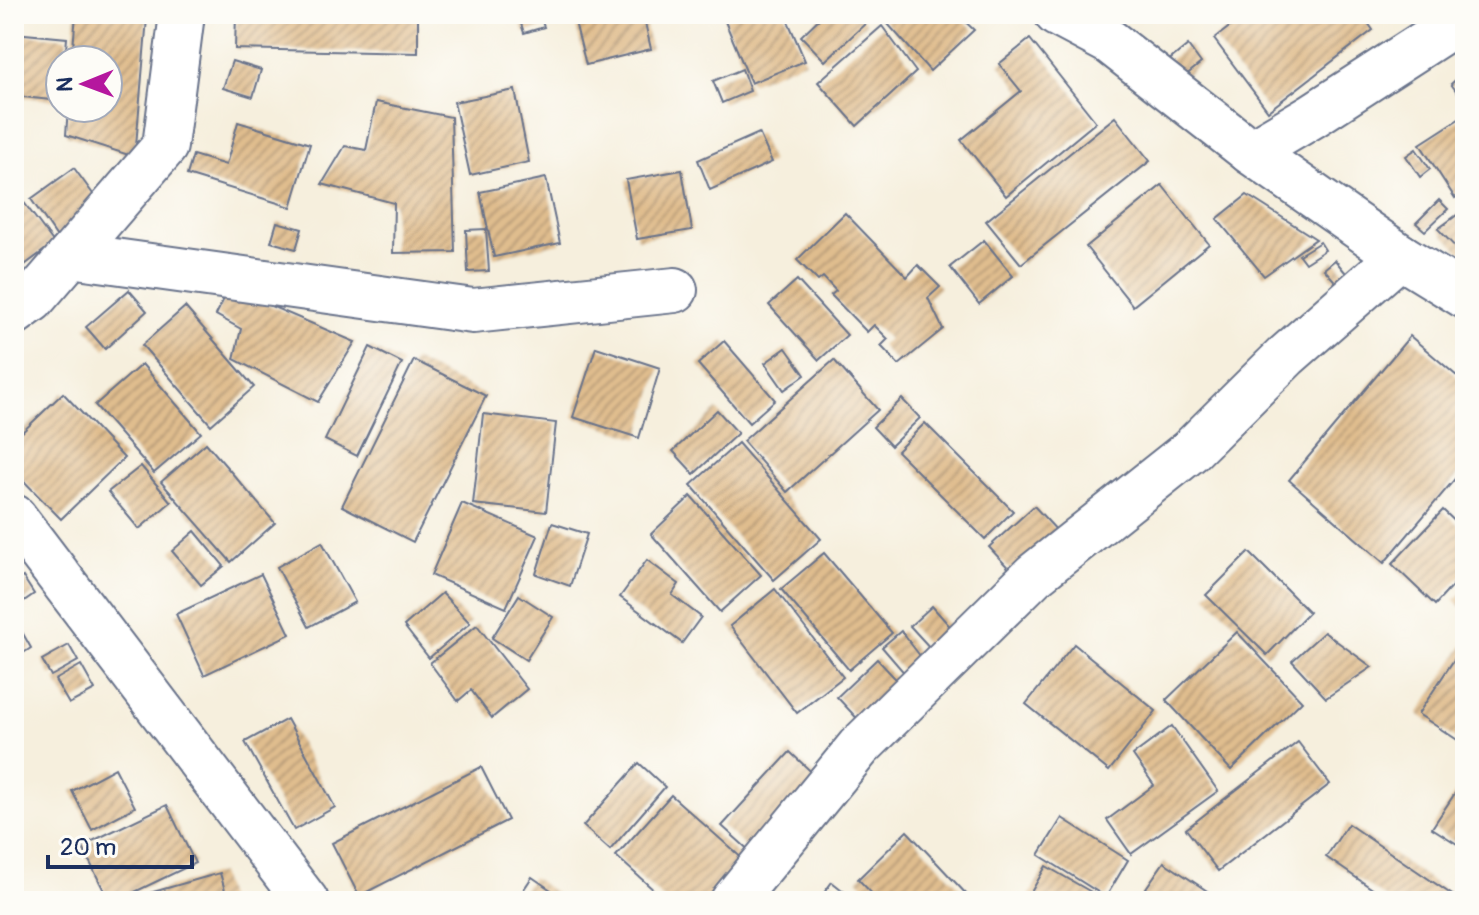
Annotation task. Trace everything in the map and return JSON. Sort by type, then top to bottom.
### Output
[{"type":"street","points":[[14,313],[32,300],[165,146],[182,14]]},
{"type":"street","points":[[1057,14],[1110,42],[1251,152],[1400,256],[1465,296]]},
{"type":"street","points":[[1251,152],[1465,17]]},
{"type":"street","points":[[71,255],[473,311],[675,290]]},
{"type":"street","points":[[733,901],[859,747],[1023,586],[1190,451],[1286,356],[1400,256]]},
{"type":"street","points":[[14,517],[306,901]]},
{"type":"building","points":[[76,14],[147,18],[135,157],[66,135],[67,124],[124,124],[124,44],[73,44]]},
{"type":"building","points":[[236,14],[418,14],[418,53],[235,49]]},
{"type":"building","points":[[518,14],[539,14],[544,27],[524,33]]},
{"type":"building","points":[[573,14],[643,14],[651,49],[586,65]]},
{"type":"building","points":[[736,14],[785,14],[805,61],[751,83],[724,19]]},
{"type":"building","points":[[824,14],[858,14],[866,23],[825,61],[801,36]]},
{"type":"building","points":[[879,14],[957,14],[974,30],[930,71]]},
{"type":"building","points":[[1246,14],[1378,14],[1368,23],[1373,30],[1268,111],[1214,39]]},
{"type":"building","points":[[882,26],[916,72],[857,126],[818,82]]},
{"type":"building","points":[[14,33],[67,38],[66,44],[44,44],[44,99],[14,96]]},
{"type":"building","points":[[1030,39],[1096,122],[1006,196],[961,140],[1021,91],[999,64]]},
{"type":"building","points":[[1188,45],[1201,63],[1180,80],[1167,62]]},
{"type":"building","points":[[232,61],[261,70],[253,97],[223,88]]},
{"type":"building","points":[[742,69],[750,91],[722,103],[713,81]]},
{"type":"building","points":[[1459,77],[1465,85],[1465,103],[1451,84]]},
{"type":"building","points":[[515,90],[529,162],[470,175],[454,102]]},
{"type":"building","points":[[376,102],[451,117],[455,252],[393,253],[394,203],[322,184],[345,146],[366,150]]},
{"type":"building","points":[[1465,115],[1465,191],[1455,198],[1420,144]]},
{"type":"building","points":[[1115,117],[1150,161],[1021,264],[986,221]]},
{"type":"building","points":[[238,122],[310,144],[291,207],[187,175],[193,155],[226,165]]},
{"type":"building","points":[[759,133],[772,162],[710,190],[698,160]]},
{"type":"building","points":[[1416,149],[1430,169],[1420,177],[1406,156]]},
{"type":"building","points":[[74,168],[101,205],[57,237],[31,199]]},
{"type":"building","points":[[682,170],[692,230],[637,239],[626,180]]},
{"type":"building","points":[[546,178],[560,243],[494,257],[480,192]]},
{"type":"building","points":[[1162,185],[1209,244],[1133,306],[1086,247]]},
{"type":"building","points":[[14,189],[54,243],[14,273]]},
{"type":"building","points":[[1247,195],[1316,239],[1264,276],[1217,219]]},
{"type":"building","points":[[1439,200],[1448,209],[1425,231],[1416,223]]},
{"type":"building","points":[[1465,209],[1465,248],[1460,252],[1438,229]]},
{"type":"building","points":[[845,213],[907,277],[918,265],[940,287],[928,298],[943,329],[899,365],[881,346],[888,339],[874,325],[867,332],[831,295],[836,291],[823,277],[818,281],[797,260]]},
{"type":"building","points":[[277,222],[302,229],[296,249],[271,242]]},
{"type":"building","points":[[486,229],[489,271],[468,272],[466,230]]},
{"type":"building","points":[[984,240],[1013,276],[979,304],[950,267]]},
{"type":"building","points":[[1320,242],[1325,250],[1305,263],[1299,255]]},
{"type":"building","points":[[1335,260],[1350,278],[1340,287],[1324,269]]},
{"type":"building","points":[[797,280],[847,335],[819,360],[769,305]]},
{"type":"building","points":[[229,288],[355,342],[318,402],[234,359],[241,329],[216,315]]},
{"type":"building","points":[[129,290],[147,311],[105,349],[86,327]]},
{"type":"building","points":[[185,307],[254,387],[211,425],[142,345]]},
{"type":"building","points":[[1410,336],[1465,383],[1465,467],[1384,563],[1289,480]]},
{"type":"building","points":[[724,341],[775,400],[749,423],[698,364]]},
{"type":"building","points":[[370,347],[402,363],[357,456],[325,440]]},
{"type":"building","points":[[596,347],[660,368],[639,438],[573,417]]},
{"type":"building","points":[[786,348],[805,375],[784,390],[765,363]]},
{"type":"building","points":[[414,360],[486,396],[413,542],[342,506]]},
{"type":"building","points":[[834,360],[878,410],[787,492],[743,441]]},
{"type":"building","points":[[142,364],[201,433],[154,473],[95,405]]},
{"type":"building","points":[[63,393],[124,458],[61,519],[14,471],[14,440]]},
{"type":"building","points":[[902,399],[920,418],[891,446],[873,427]]},
{"type":"building","points":[[717,410],[738,433],[694,474],[673,451]]},
{"type":"building","points":[[483,414],[556,423],[546,512],[473,504]]},
{"type":"building","points":[[925,423],[1013,511],[985,539],[897,451]]},
{"type":"building","points":[[206,443],[275,523],[231,562],[161,482]]},
{"type":"building","points":[[738,443],[821,539],[774,580],[691,485]]},
{"type":"building","points":[[141,466],[171,502],[139,529],[108,492]]},
{"type":"building","points":[[691,496],[761,575],[720,612],[651,534]]},
{"type":"building","points":[[462,503],[538,536],[506,608],[431,575]]},
{"type":"building","points":[[1034,506],[1059,533],[1014,574],[989,547]]},
{"type":"building","points":[[1443,510],[1465,531],[1465,572],[1435,605],[1392,564]]},
{"type":"building","points":[[552,523],[587,534],[570,586],[536,574]]},
{"type":"building","points":[[195,531],[224,566],[201,585],[172,551]]},
{"type":"building","points":[[322,542],[355,602],[309,627],[277,567]]},
{"type":"building","points":[[1249,552],[1309,612],[1267,655],[1206,595]]},
{"type":"building","points":[[824,553],[892,633],[849,670],[781,589]]},
{"type":"building","points":[[647,560],[679,584],[672,595],[701,617],[682,643],[620,597]]},
{"type":"building","points":[[261,574],[290,634],[204,675],[176,614]]},
{"type":"building","points":[[23,577],[34,594],[14,608],[14,583]]},
{"type":"building","points":[[775,589],[843,677],[797,713],[730,626]]},
{"type":"building","points":[[1465,591],[1465,612],[1454,600]]},
{"type":"building","points":[[442,593],[470,623],[429,658],[404,626]]},
{"type":"building","points":[[519,595],[553,617],[526,660],[492,638]]},
{"type":"building","points":[[932,606],[954,631],[932,650],[910,626]]},
{"type":"building","points":[[17,623],[31,648],[14,659],[14,625]]},
{"type":"building","points":[[477,625],[527,689],[492,718],[471,690],[458,701],[430,663]]},
{"type":"building","points":[[901,631],[924,661],[906,675],[882,647]]},
{"type":"building","points":[[1237,632],[1302,701],[1231,770],[1166,700]]},
{"type":"building","points":[[1324,632],[1372,667],[1326,698],[1292,661]]},
{"type":"building","points":[[1465,643],[1465,745],[1418,714]]},
{"type":"building","points":[[1074,644],[1156,711],[1109,771],[1026,704]]},
{"type":"building","points":[[69,645],[78,661],[51,676],[42,660]]},
{"type":"building","points":[[877,659],[906,690],[866,728],[837,697]]},
{"type":"building","points":[[81,665],[95,690],[69,704],[55,680]]},
{"type":"building","points":[[287,719],[335,807],[294,830],[245,742]]},
{"type":"building","points":[[1172,726],[1218,791],[1131,854],[1107,820],[1154,785],[1133,755]]},
{"type":"building","points":[[1298,742],[1330,784],[1218,871],[1186,829]]},
{"type":"building","points":[[790,752],[820,780],[752,853],[722,826]]},
{"type":"building","points":[[639,763],[665,787],[610,850],[583,826]]},
{"type":"building","points":[[481,767],[508,820],[359,896],[332,843]]},
{"type":"building","points":[[115,768],[135,807],[92,830],[72,791]]},
{"type":"building","points":[[1465,778],[1465,849],[1432,828]]},
{"type":"building","points":[[671,795],[745,861],[710,901],[666,901],[616,856]]},
{"type":"building","points":[[167,805],[195,863],[116,901],[109,901],[82,846]]},
{"type":"building","points":[[1062,818],[1128,860],[1106,897],[1039,855]]},
{"type":"building","points":[[1348,824],[1461,901],[1390,901],[1326,857]]},
{"type":"building","points":[[907,831],[969,897],[964,901],[879,901],[858,879]]},
{"type":"building","points":[[1164,862],[1222,901],[1137,901]]},
{"type":"building","points":[[1046,866],[1098,896],[1095,901],[1026,901]]},
{"type":"building","points":[[220,873],[228,901],[125,900]]},
{"type":"building","points":[[532,877],[567,901],[516,901]]},
{"type":"building","points":[[832,882],[856,901],[818,901]]}]
